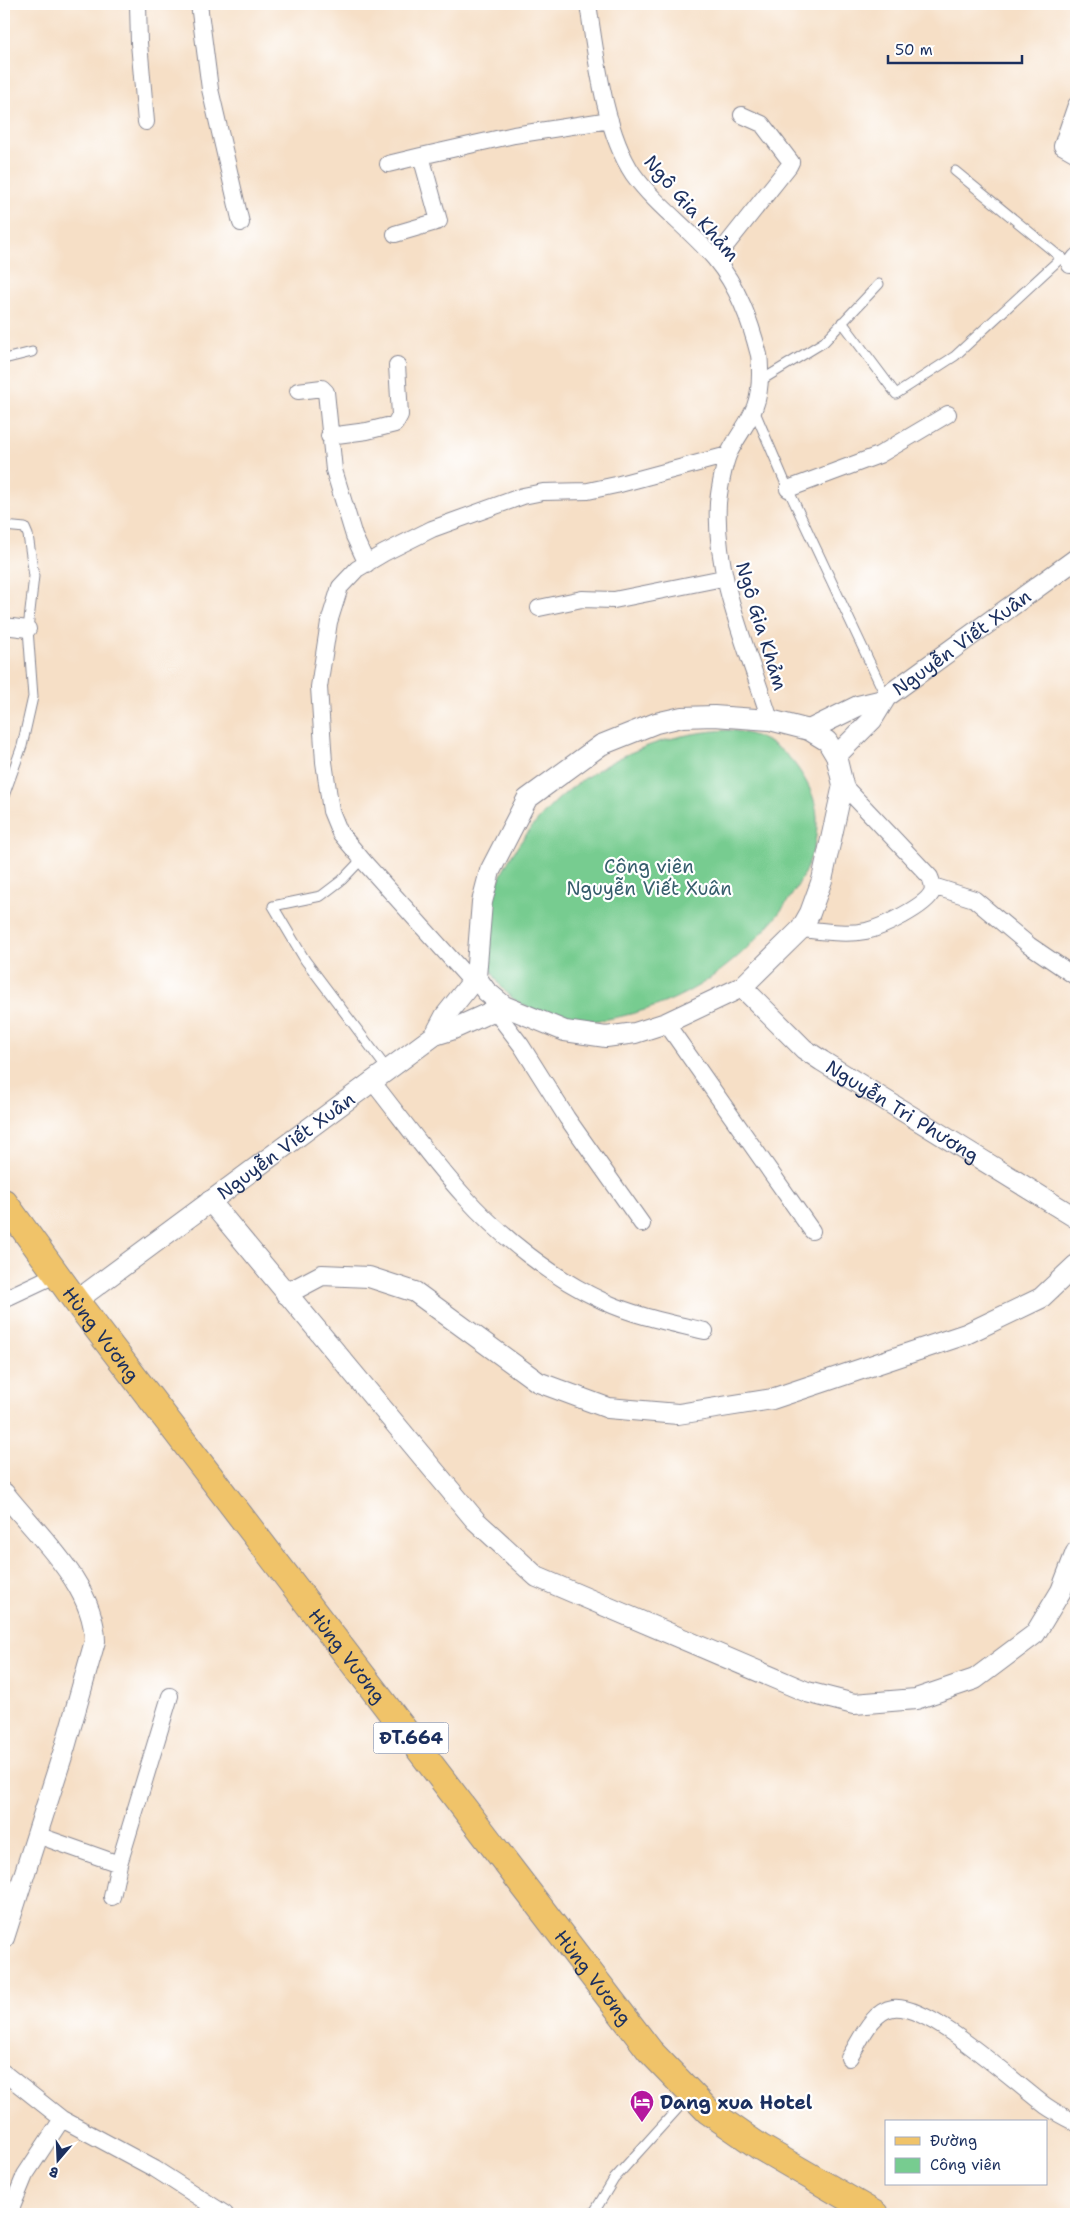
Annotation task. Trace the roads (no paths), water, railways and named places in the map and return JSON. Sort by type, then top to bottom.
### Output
[{"type":"main road","name":"Hùng Vương","points":[[4,1202],[76,1301],[650,2051],[708,2111],[760,2147],[875,2214]]},
{"type":"street","points":[[138,4],[139,44],[146,122]]},
{"type":"street","points":[[199,4],[212,98],[241,223]]},
{"type":"street","name":"Ngô Gia Khảm","points":[[588,4],[596,59],[610,120],[622,154],[633,173],[653,198],[715,259],[735,289],[748,315],[760,358],[760,381],[755,412],[728,455],[718,501],[719,543],[724,578],[770,720]]},
{"type":"street","points":[[1076,105],[1062,146],[1076,154]]},
{"type":"street","points":[[715,259],[791,162],[762,124],[742,115]]},
{"type":"street","points":[[388,164],[514,135],[610,120]]},
{"type":"street","points":[[395,234],[439,221],[421,156]]},
{"type":"street","points":[[329,436],[367,431],[395,424],[400,415],[397,365]]},
{"type":"street","points":[[298,391],[324,389],[334,470],[354,536],[366,564]]},
{"type":"street","points":[[788,489],[879,455],[948,414]]},
{"type":"street","points":[[642,1224],[566,1118],[500,1008],[340,833],[331,811],[324,762],[319,688],[322,658],[334,600],[346,579],[366,564],[432,529],[528,494],[588,491],[616,486],[728,455]]},
{"type":"street","name":"Nguyễn Viết Xuân","points":[[836,756],[872,720],[885,698],[1076,559]]},
{"type":"street","points":[[539,608],[582,599],[614,600],[724,578]]},
{"type":"street","points":[[4,626],[28,629]]},
{"type":"street","points":[[809,730],[858,706],[885,698]]},
{"type":"street","points":[[435,1035],[445,1016],[474,979],[482,902],[490,871],[527,799],[602,745],[656,722],[714,716],[770,720],[809,730],[827,741],[836,756],[843,785],[822,880],[810,913],[801,929],[742,986],[666,1023],[635,1033],[606,1037],[565,1031],[500,1008]]},
{"type":"street","points":[[801,929],[849,933],[868,931],[921,904],[931,893],[933,886],[930,877],[923,868],[843,785]]},
{"type":"street","points":[[933,886],[974,899],[1029,944],[1076,977]]},
{"type":"street","name":"Nguyễn Tri Phương","points":[[742,986],[804,1049],[1076,1218]]},
{"type":"street","name":"Nguyễn Viết Xuân","points":[[76,1301],[435,1035],[451,1030],[500,1008]]},
{"type":"street","points":[[666,1023],[812,1231]]},
{"type":"street","points":[[379,1075],[464,1196],[498,1229],[554,1274],[602,1301],[620,1308],[705,1331]]},
{"type":"street","points":[[210,1202],[476,1521],[537,1577],[807,1692],[854,1704],[916,1699],[975,1679],[1035,1634],[1061,1591],[1076,1552]]},
{"type":"street","points":[[286,1294],[322,1275],[369,1277],[415,1292],[538,1382],[608,1408],[678,1414],[772,1399],[966,1334],[1041,1298],[1076,1265]]},
{"type":"street","points":[[4,1299],[57,1274]]},
{"type":"street","points":[[4,1938],[37,1836],[95,1641],[95,1628],[85,1598],[72,1576],[5,1499]]},
{"type":"street","points":[[112,1897],[119,1864],[170,1696]]},
{"type":"street","points":[[37,1836],[119,1864]]},
{"type":"street","points":[[849,2058],[876,2017],[893,2008],[908,2009],[925,2016],[979,2052],[1048,2107],[1076,2123]]},
{"type":"street","points":[[4,2073],[62,2119],[155,2169],[225,2214]]},
{"type":"street","points":[[9,2214],[25,2175],[62,2119]]},
{"type":"lane","points":[[842,322],[896,394],[954,356],[1071,262],[955,171]]},
{"type":"lane","points":[[760,381],[824,342],[879,284]]},
{"type":"lane","points":[[4,359],[32,352]]},
{"type":"lane","points":[[755,412],[788,489],[885,698]]},
{"type":"lane","points":[[4,526],[22,526],[28,535],[34,576],[28,629],[33,697],[22,746],[4,796]]},
{"type":"lane","points":[[362,859],[342,880],[321,896],[273,906],[379,1075]]},
{"type":"lane","points":[[593,2214],[614,2179],[690,2094]]},
{"type":"place","name":"Dang xua Hotel","points":[[642,2123]]},
{"type":"park label","name":"Công viên Nguyễn Viết Xuân","points":[[649,877]]}]
